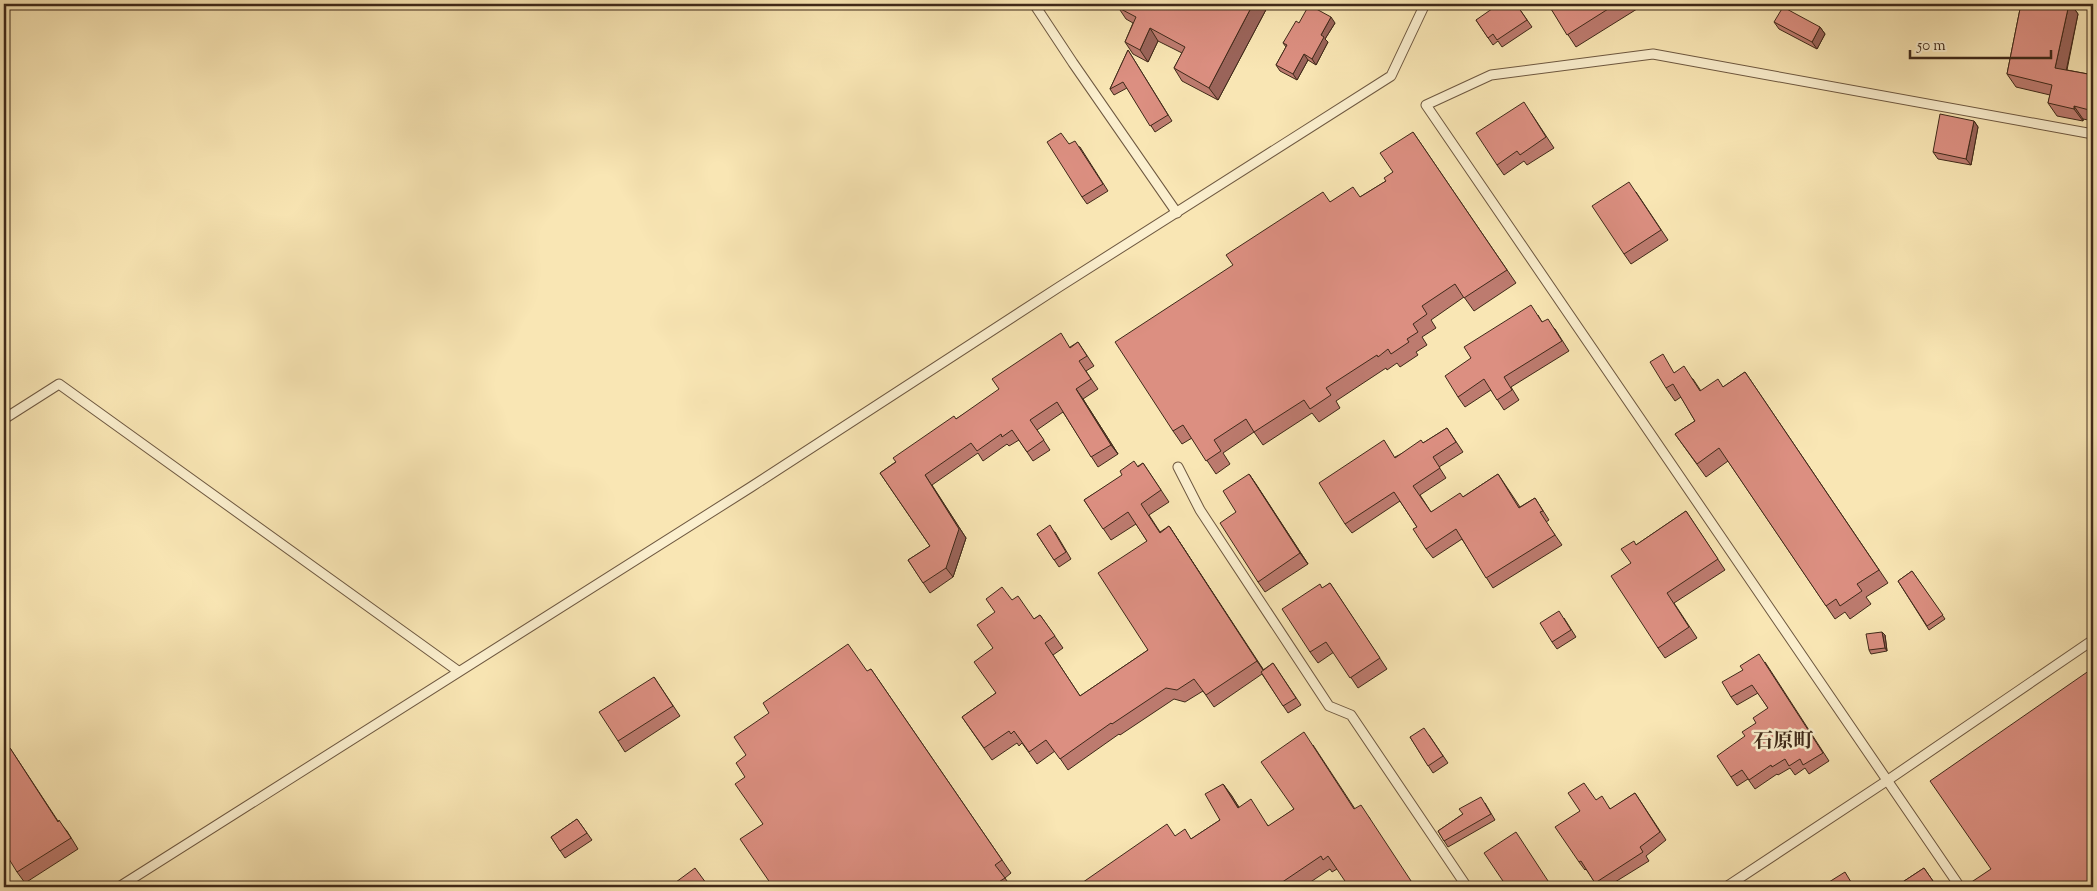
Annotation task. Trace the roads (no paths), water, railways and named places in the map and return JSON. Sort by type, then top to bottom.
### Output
[{"type":"lane","points":[[1034,4],[1177,213]]},
{"type":"lane","points":[[119,887],[751,487],[1059,287],[1392,76],[1425,4]]},
{"type":"lane","points":[[1960,887],[1426,105],[1491,75],[1653,54],[2093,134]]},
{"type":"lane","points":[[4,419],[59,384],[458,671]]},
{"type":"lane","points":[[1178,467],[1200,510],[1329,706],[1351,715],[1467,887]]},
{"type":"lane","points":[[1726,887],[1888,780],[2093,640]]},
{"type":"district","name":"石原町","points":[[1783,742]]}]
